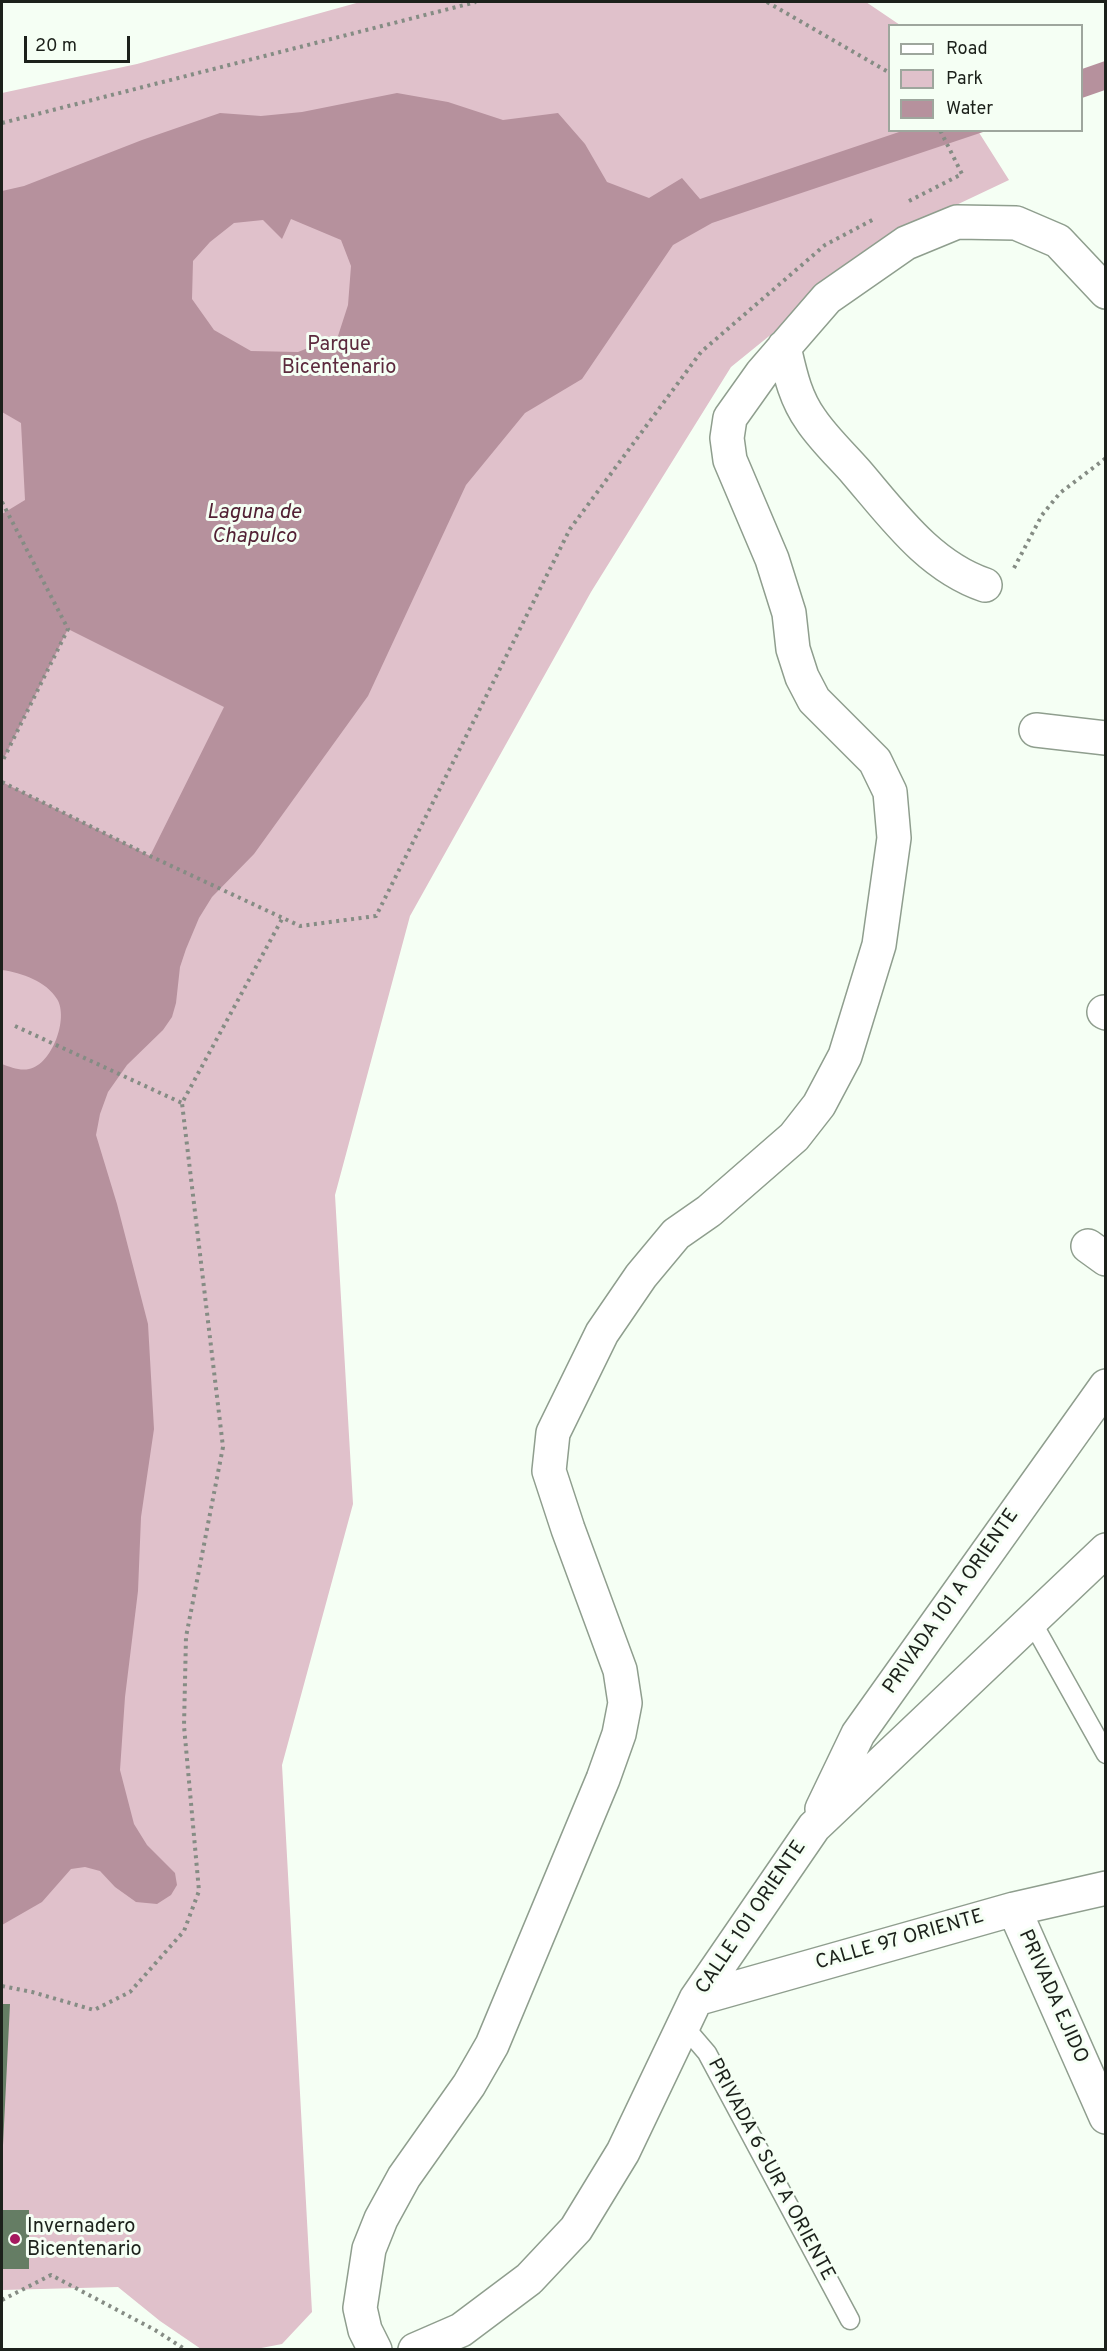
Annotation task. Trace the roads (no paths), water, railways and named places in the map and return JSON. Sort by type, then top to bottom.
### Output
[{"type":"street","points":[[375,2349],[365,2330],[360,2308],[369,2249],[381,2219],[404,2177],[469,2085],[492,2045],[603,1779],[619,1734],[625,1703],[620,1670],[549,1471],[553,1433],[602,1333],[642,1276],[676,1234],[709,1211],[794,1137],[819,1105],[845,1056],[879,945],[894,838],[890,792],[875,761],[814,700],[802,677],[793,650],[789,613],[772,559],[730,460],[727,438],[730,418],[762,373],[827,298],[906,243],[957,222],[1016,223],[1058,241],[1106,292]]},
{"type":"street","points":[[784,347],[794,388],[810,420],[902,525],[939,561],[969,579],[985,585]]},
{"type":"street","points":[[1036,730],[1106,738]]},
{"type":"street","name":"PRIVADA 101 A ORIENTE","points":[[814,1827],[858,1734],[1106,1386]]},
{"type":"street","name":"CALLE 101 ORIENTE","points":[[415,2349],[461,2330],[529,2279],[576,2229],[623,2152],[689,2012],[814,1827],[1106,1550]]},
{"type":"street","name":"CALLE 97 ORIENTE","points":[[689,2012],[1014,1909],[1106,1888]]},
{"type":"street","name":"PRIVADA EJIDO","points":[[1014,1909],[1106,2117]]},
{"type":"lane","points":[[1031,1620],[1106,1754]]},
{"type":"lane","name":"PRIVADA 6 SUR A ORIENTE","points":[[689,2012],[707,2053],[850,2320]]},
{"type":"water","points":[[1105,61],[1105,90],[1083,98],[1083,69]]},
{"type":"water","name":"Laguna de Chapulco","points":[[397,93],[448,102],[503,120],[558,113],[585,144],[607,182],[649,198],[682,178],[700,199],[899,132],[983,132],[712,223],[673,245],[582,379],[525,413],[466,485],[368,696],[254,854],[212,897],[199,918],[180,967],[172,1017],[163,1030],[127,1065],[108,1092],[96,1135],[117,1204],[148,1324],[154,1429],[141,1517],[138,1591],[125,1697],[120,1770],[134,1824],[147,1845],[175,1873],[177,1885],[171,1895],[157,1904],[136,1902],[115,1887],[100,1871],[85,1867],[71,1869],[42,1902],[2,1925],[2,1064],[22,1069],[37,1066],[45,1059],[56,1040],[61,1017],[57,999],[47,987],[25,976],[2,970],[2,782],[150,856],[224,707],[68,629],[2,762],[2,514],[25,500],[21,423],[2,412],[2,191],[24,186],[142,140],[220,113],[261,116],[302,112]],"holes":[[[291,219],[341,240],[351,266],[348,305],[338,336],[298,352],[251,351],[214,330],[192,299],[193,261],[210,242],[234,223],[263,220],[282,239]]]},
{"type":"place","name":"Invernadero Bicentenario","points":[[15,2239]]},
{"type":"park label","name":"Parque Bicentenario","points":[[339,358]]}]
